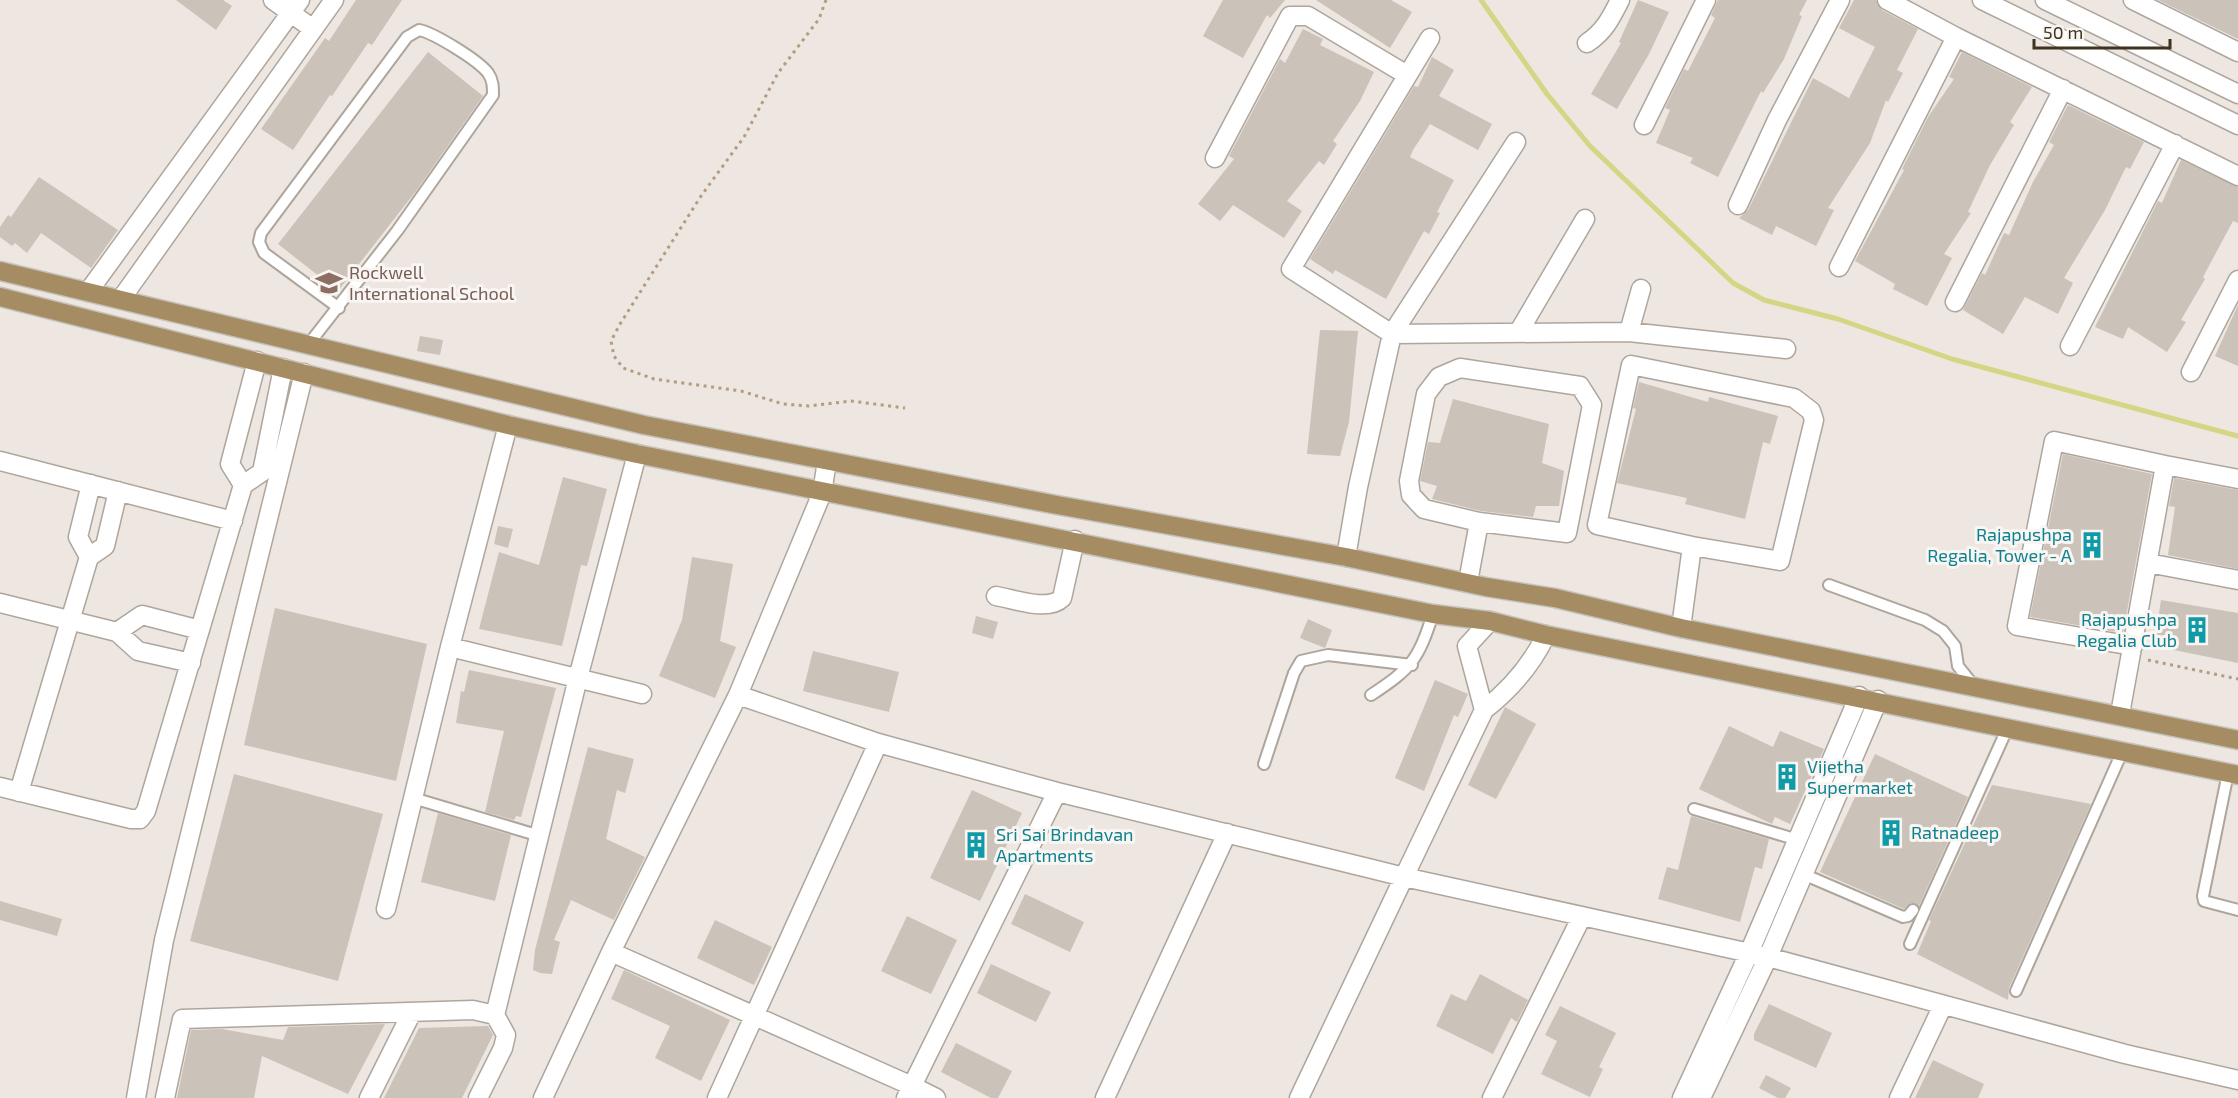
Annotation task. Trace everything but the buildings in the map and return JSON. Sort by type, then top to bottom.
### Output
[{"type":"main road","points":[[0,271],[644,425],[1555,598],[1681,628],[2120,714],[2238,740]]},
{"type":"main road","points":[[0,297],[508,425],[637,454],[822,493],[1076,540],[1433,614],[1490,621],[1546,635],[1859,696],[2233,774]]},
{"type":"main road","points":[[1105,546],[1111,515]]},
{"type":"street","points":[[273,0],[296,7],[313,29]]},
{"type":"street","points":[[121,299],[334,0]]},
{"type":"street","points":[[1587,43],[1599,35],[1607,25],[1620,0]]},
{"type":"street","points":[[1644,124],[1706,0]]},
{"type":"street","points":[[1738,206],[1777,120],[1840,0]]},
{"type":"street","points":[[1887,0],[1956,37],[2238,176]]},
{"type":"street","points":[[1982,0],[2238,125]]},
{"type":"street","points":[[2045,0],[2238,94]]},
{"type":"street","points":[[2138,1],[2238,52]]},
{"type":"street","points":[[88,292],[296,7]]},
{"type":"street","points":[[1215,158],[1290,16],[1308,16],[1407,75]]},
{"type":"street","points":[[1839,267],[1956,37]]},
{"type":"street","points":[[1430,38],[1291,269],[1392,334],[1629,332],[1786,349]]},
{"type":"street","points":[[1955,302],[2063,88]]},
{"type":"street","points":[[210,125],[232,141]]},
{"type":"street","points":[[1346,557],[1358,487],[1392,334],[1516,142]]},
{"type":"street","points":[[2070,346],[2175,144]]},
{"type":"street","points":[[1518,333],[1585,219]]},
{"type":"street","points":[[2190,372],[2238,280]]},
{"type":"street","points":[[1629,332],[1641,289]]},
{"type":"street","points":[[243,485],[230,464],[257,361]]},
{"type":"street","points":[[1630,365],[1794,398],[1811,411],[1814,420],[1780,561],[1692,546],[1597,525],[1630,365]]},
{"type":"street","points":[[0,787],[131,819],[140,819],[150,802],[243,485],[262,472],[283,368]]},
{"type":"street","points":[[1460,368],[1580,386],[1592,405],[1567,533],[1479,522],[1424,509],[1411,495],[1409,481],[1426,394],[1439,377],[1460,368]]},
{"type":"street","points":[[135,1098],[164,940],[304,373]]},
{"type":"street","points":[[386,909],[450,647],[508,425]]},
{"type":"street","points":[[2133,643],[2017,626],[2054,441],[2238,479]]},
{"type":"street","points":[[478,1098],[503,1048],[506,1035],[495,1015],[578,678],[637,454]]},
{"type":"street","points":[[0,460],[233,520]]},
{"type":"street","points":[[543,1098],[611,952],[738,695],[822,493],[826,461]]},
{"type":"street","points":[[2120,714],[2165,465]]},
{"type":"street","points":[[89,557],[78,537],[92,484]]},
{"type":"street","points":[[20,792],[89,557],[105,546],[117,491]]},
{"type":"street","points":[[1468,582],[1479,522]]},
{"type":"street","points":[[996,596],[1047,605],[1057,603],[1062,598],[1076,540]]},
{"type":"street","points":[[1681,628],[1692,546]]},
{"type":"street","points":[[2148,563],[2238,580]]},
{"type":"street","points":[[0,603],[117,632],[138,651],[191,663]]},
{"type":"street","points":[[117,632],[142,615],[200,630]]},
{"type":"street","points":[[1484,710],[1467,646],[1490,621]]},
{"type":"street","points":[[1299,1098],[1484,710],[1506,693],[1524,672],[1546,635]]},
{"type":"street","points":[[450,647],[642,694]]},
{"type":"street","points":[[738,695],[878,743],[1057,792],[1404,877],[1768,957],[2125,1054],[2238,1080]]},
{"type":"street","points":[[1682,1098],[1749,953],[1859,696]]},
{"type":"street","points":[[1701,1098],[1768,957],[1878,700]]},
{"type":"street","points":[[717,1098],[878,743]]},
{"type":"street","points":[[1834,756],[1851,763]]},
{"type":"street","points":[[909,1092],[1057,792]]},
{"type":"street","points":[[1105,1098],[1227,833]]},
{"type":"street","points":[[1492,1098],[1582,916]]},
{"type":"street","points":[[611,952],[753,1016],[909,1092],[936,1098]]},
{"type":"street","points":[[1899,1098],[1943,1005]]},
{"type":"street","points":[[165,1098],[182,1019],[473,1010],[495,1015]]},
{"type":"street","points":[[369,1098],[412,1012]]},
{"type":"lane","points":[[308,345],[339,308],[493,95],[494,85],[487,72],[430,32],[419,30],[407,37],[261,233],[260,242],[264,253],[339,308]]},
{"type":"lane","points":[[1829,585],[1925,620],[1943,631],[1955,646],[1958,666],[1974,686]]},
{"type":"lane","points":[[1371,695],[1412,665],[1422,649],[1433,614]]},
{"type":"lane","points":[[1264,764],[1294,673],[1301,661],[1328,655],[1412,665]]},
{"type":"lane","points":[[1910,944],[2008,727]]},
{"type":"lane","points":[[2016,991],[2123,750]]},
{"type":"lane","points":[[2233,774],[2203,896],[2204,901],[2238,910]]},
{"type":"lane","points":[[413,798],[540,836]]},
{"type":"lane","points":[[1694,809],[1798,840]]},
{"type":"lane","points":[[1803,874],[1901,916],[1908,916],[1913,910]]},
{"type":"path","points":[[826,0],[819,19],[778,73],[744,137],[701,196],[611,341],[614,356],[623,368],[654,379],[741,391],[783,404],[810,406],[851,401],[904,408]]},
{"type":"path","points":[[2133,643],[2149,643],[2147,662],[2238,679]]},
{"type":"waterway","points":[[1481,0],[1547,94],[1590,146],[1733,283],[1764,300],[1838,319],[1952,359],[2238,436]]},
{"type":"place","name":"Rockwell International School","points":[[329,283]]},
{"type":"place","name":"Rajapushpa Regalia, Tower - A","points":[[2092,545]]},
{"type":"place","name":"Rajapushpa Regalia Club","points":[[2197,630]]},
{"type":"place","name":"Vijetha Supermarket","points":[[1787,777]]},
{"type":"place","name":"Ratnadeep","points":[[1891,833]]},
{"type":"place","name":"Sri Sai Brindavan Apartments","points":[[976,845]]}]
